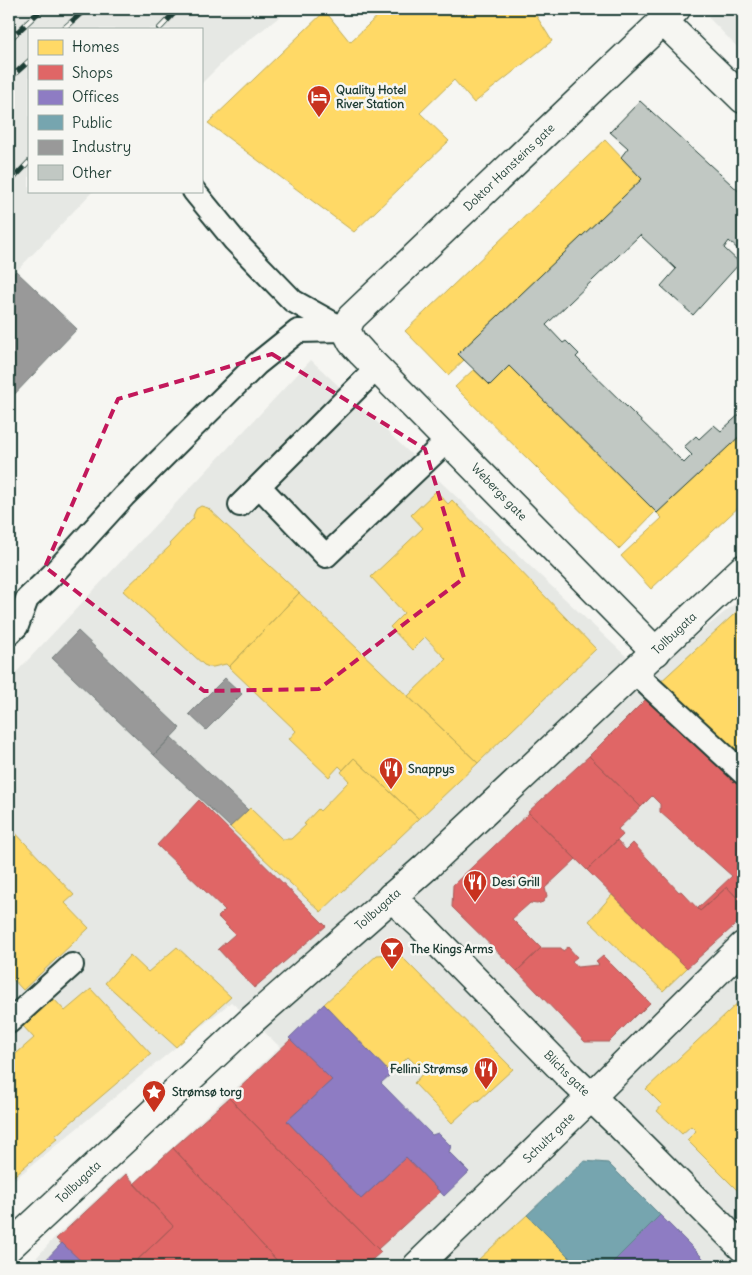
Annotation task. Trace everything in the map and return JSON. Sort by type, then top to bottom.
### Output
[{"type":"street","points":[[670,15],[743,99]]},
{"type":"street","name":"Doktor Hansteins gate","points":[[346,330],[351,318],[670,15]]},
{"type":"street","name":"Webergs gate","points":[[346,330],[352,342],[362,353],[656,652]]},
{"type":"street","name":"Tollbugata","points":[[9,1247],[252,1020],[426,867],[743,569]]},
{"type":"street","name":"Blichs gate","points":[[390,897],[421,925],[590,1098],[616,1121],[743,1248]]},
{"type":"street","name":"Schultz gate","points":[[417,1266],[743,946]]},
{"type":"lane","points":[[195,192],[234,240],[293,301],[346,330]]},
{"type":"lane","points":[[9,634],[17,626],[27,600],[124,496],[257,364],[298,331],[346,330]]},
{"type":"lane","points":[[240,505],[377,368]]},
{"type":"lane","points":[[258,486],[326,556],[448,440]]},
{"type":"lane","points":[[634,672],[743,773]]},
{"type":"lane","points":[[9,1022],[72,965]]},
{"type":"highlighted area","points":[[272,354],[425,449],[464,578],[319,689],[204,691],[45,567],[118,399]]},
{"type":"shaded area","points":[[9,9],[290,9],[232,53],[202,83],[202,28],[28,28],[28,192],[92,192],[9,279]]},
{"type":"shaded area","points":[[718,9],[743,9],[743,53],[708,17]]},
{"type":"shaded area","points":[[311,360],[647,676],[743,597],[743,1266],[29,1266],[55,1237],[126,1172],[135,1182],[280,1047],[231,1002],[9,1184],[9,680]]},
{"type":"building: Homes","name":"Quality Hotel River Station","points":[[383,9],[532,9],[552,41],[474,103],[454,80],[420,113],[449,141],[354,232],[208,123],[325,11],[350,42]]},
{"type":"building: Homes","points":[[605,140],[642,179],[458,354],[464,360],[448,375],[405,331]]},
{"type":"building: Homes","points":[[509,366],[656,511],[619,549],[455,387],[474,369],[490,385]]},
{"type":"building: Homes","points":[[743,433],[743,503],[651,589],[621,556],[662,518],[657,513]]},
{"type":"building: Homes","points":[[436,491],[448,504],[452,500],[596,649],[478,763],[408,696],[446,659],[425,637],[412,650],[390,627],[404,613],[371,577],[423,528],[411,515]]},
{"type":"building: Homes","points":[[201,506],[208,508],[299,593],[229,667],[226,664],[213,667],[204,665],[123,591],[171,545],[169,544],[194,518],[196,509]]},
{"type":"building: Homes","points":[[299,593],[478,763],[419,819],[354,758],[343,770],[339,766],[329,777],[289,739],[296,731],[229,667]]},
{"type":"building: Homes","points":[[743,606],[743,760],[657,685]]},
{"type":"building: Homes","points":[[354,758],[419,819],[321,912],[230,827],[250,808],[282,839],[291,839],[306,825],[304,824],[318,809],[320,811],[349,781],[341,772]]},
{"type":"building: Homes","points":[[9,826],[74,895],[65,903],[89,928],[23,990],[9,975]]},
{"type":"building: Homes","points":[[612,895],[687,968],[663,991],[589,921]]},
{"type":"building: Homes","points":[[177,947],[231,997],[176,1047],[105,983],[130,955],[148,972]]},
{"type":"building: Homes","points":[[399,954],[513,1069],[452,1123],[414,1083],[424,1072],[408,1057],[391,1074],[324,1004],[377,955]]},
{"type":"building: Homes","points":[[91,989],[151,1054],[55,1136],[58,1138],[9,1180],[9,1060],[34,1038],[23,1026],[54,999],[65,1011]]},
{"type":"building: Homes","points":[[743,998],[743,1196],[687,1140],[696,1131],[691,1126],[682,1134],[657,1111],[662,1105],[646,1089]]},
{"type":"building: Homes","points":[[527,1215],[578,1266],[485,1266],[478,1260]]},
{"type":"building: Shops","points":[[650,695],[700,748],[743,786],[743,904],[727,887],[700,911],[698,908],[732,876],[660,812],[660,804],[652,796],[641,807],[589,756]]},
{"type":"building: Shops","points":[[589,756],[641,807],[618,829],[623,835],[587,870],[528,812]]},
{"type":"building: Shops","points":[[199,800],[326,926],[254,988],[218,949],[235,934],[218,917],[225,910],[157,845]]},
{"type":"building: Shops","points":[[529,813],[576,859],[545,888],[547,896],[543,902],[537,904],[530,903],[512,919],[541,948],[517,971],[452,907],[453,885]]},
{"type":"building: Shops","points":[[617,840],[626,850],[633,843],[679,892],[681,891],[700,911],[727,887],[743,904],[743,918],[687,968],[587,870]]},
{"type":"building: Shops","points":[[568,947],[577,957],[572,961],[577,967],[599,965],[596,962],[603,956],[650,1003],[609,1042],[585,1042],[517,971],[541,948],[561,948],[563,951]]},
{"type":"building: Shops","points":[[291,1039],[332,1080],[287,1121],[361,1199],[406,1157],[440,1192],[378,1249],[229,1098]]},
{"type":"building: Shops","points":[[229,1098],[381,1252],[365,1266],[282,1266],[173,1148]]},
{"type":"building: Shops","points":[[173,1148],[282,1266],[131,1266],[173,1226],[134,1184]]},
{"type":"building: Shops","points":[[126,1174],[173,1226],[131,1266],[86,1266],[56,1239]]},
{"type":"building: Shops","points":[[478,1260],[485,1266],[472,1266]]},
{"type":"building: Offices","points":[[324,1004],[391,1074],[381,1083],[432,1135],[438,1133],[451,1146],[449,1152],[469,1172],[444,1196],[406,1157],[361,1199],[287,1121],[332,1080],[289,1038]]},
{"type":"building: Offices","points":[[660,1215],[711,1266],[609,1266]]},
{"type":"building: Offices","points":[[62,1243],[86,1266],[40,1266]]},
{"type":"building: Public","points":[[584,1161],[608,1163],[660,1215],[609,1266],[578,1266],[527,1215]]},
{"type":"building: Industry","points":[[16,271],[77,329],[9,400],[9,279]]},
{"type":"building: Industry","points":[[78,631],[180,728],[154,755],[52,658]]},
{"type":"building: Industry","points":[[225,678],[242,694],[206,730],[189,714]]},
{"type":"building: Industry","points":[[171,737],[248,810],[230,827],[154,755]]},
{"type":"building: Other","points":[[640,101],[743,195],[743,254],[729,241],[724,248],[740,263],[693,315],[661,286],[676,269],[640,235],[546,325],[563,343],[566,341],[579,354],[576,357],[684,463],[692,455],[684,447],[696,436],[699,439],[714,425],[721,431],[743,411],[743,433],[657,513],[509,366],[490,385],[458,354],[642,179],[621,157],[628,148],[610,132]]},
{"type":"railway","points":[[9,40],[42,9]]},
{"type":"railway","points":[[64,28],[86,9]]},
{"type":"railway","points":[[160,28],[178,9]]},
{"type":"railway","points":[[9,79],[28,62]]},
{"type":"railway","points":[[9,183],[28,163]]},
{"type":"place","name":"Quality Hotel River Station","points":[[319,118]]},
{"type":"place","name":"Snappys","points":[[391,790]]},
{"type":"place","name":"Desi Grill","points":[[475,903]]},
{"type":"place","name":"The Kings Arms","points":[[392,970]]},
{"type":"place","name":"Fellini Strømsø","points":[[486,1090]]},
{"type":"place","name":"Strømsø torg","points":[[154,1113]]}]
